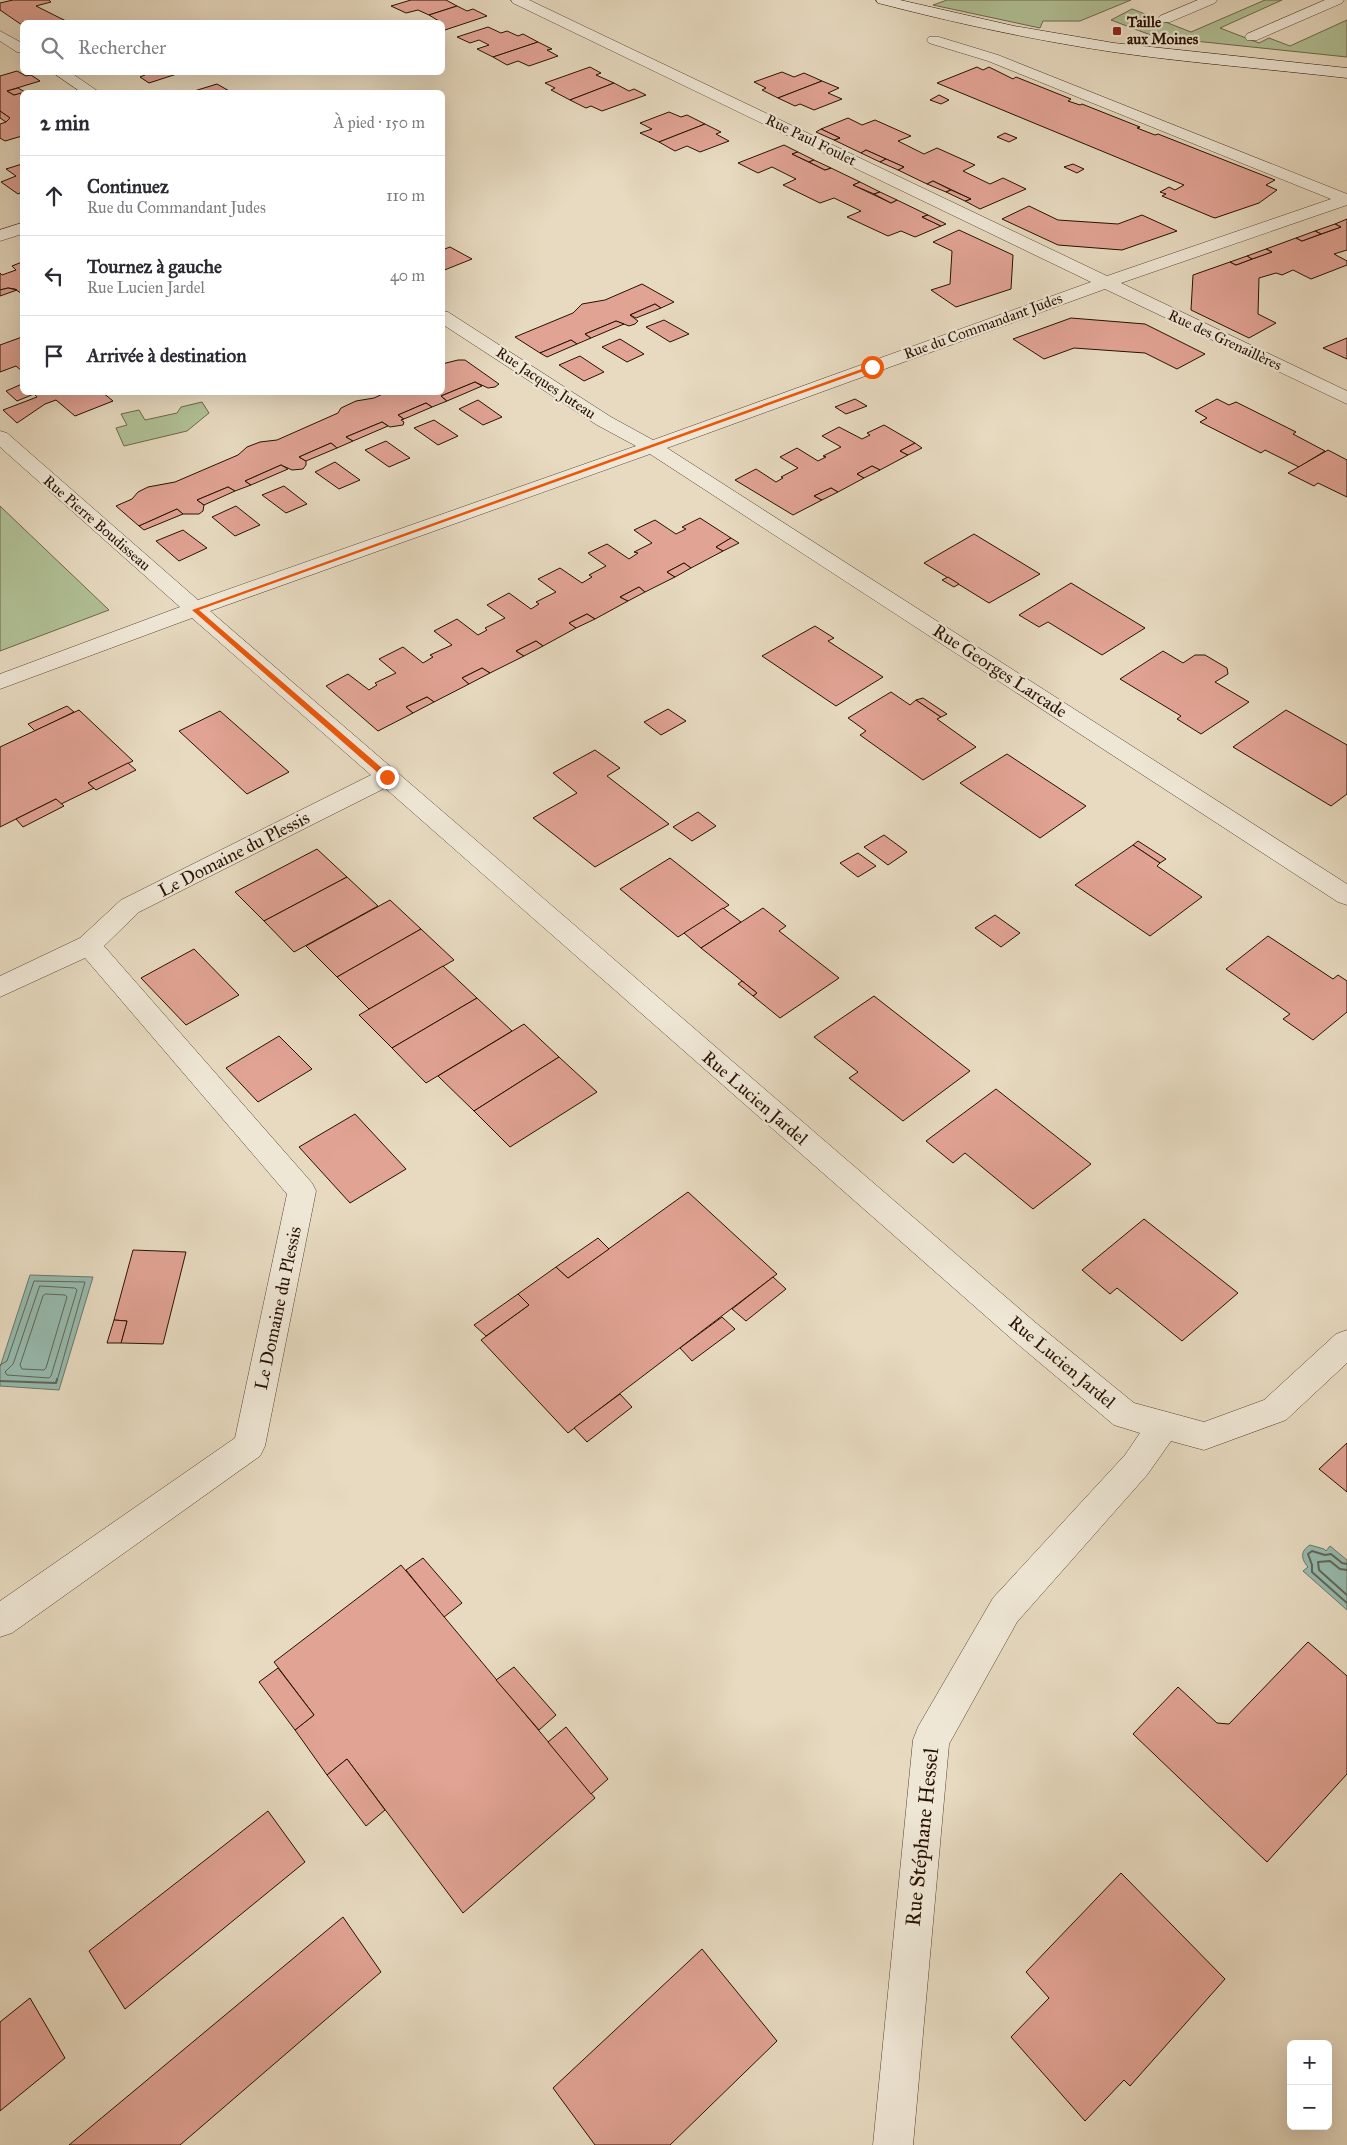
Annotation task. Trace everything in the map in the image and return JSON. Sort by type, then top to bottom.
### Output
[{"type":"street","name":"Rue Paul Foulet","points":[[518,0],[961,212],[1104,283]]},
{"type":"street","points":[[883,0],[963,20],[1090,44],[1347,73]]},
{"type":"street","points":[[1165,19],[1210,0]]},
{"type":"street","points":[[1252,37],[1337,0]]},
{"type":"street","points":[[0,35],[20,48]]},
{"type":"street","points":[[934,40],[993,58],[1347,199]]},
{"type":"street","points":[[64,75],[88,90]]},
{"type":"street","name":"Rue du Commandant Judes","points":[[0,682],[1104,283],[1347,199]]},
{"type":"street","points":[[0,236],[20,229]]},
{"type":"street","name":"Rue des Grenaillères","points":[[1104,283],[1347,398]]},
{"type":"street","name":"Rue Jacques Juteau","points":[[445,318],[604,421],[652,447]]},
{"type":"street","name":"Rue Pierre Boudisseau","points":[[0,437],[195,610]]},
{"type":"street","name":"Rue Georges Larcade","points":[[652,447],[1347,896]]},
{"type":"street","name":"Rue Lucien Jardel","points":[[195,610],[1039,1344],[1125,1415],[1204,1436],[1274,1410],[1347,1343]]},
{"type":"street","name":"Le Domaine du Plessis","points":[[0,987],[90,945],[130,906],[387,777]]},
{"type":"street","name":"Le Domaine du Plessis","points":[[0,1621],[249,1446],[302,1191],[90,945]]},
{"type":"street","name":"Rue Stéphane Hessel","points":[[893,2145],[931,1740],[1005,1610],[1136,1465],[1163,1426]]},
{"type":"green space","points":[[947,0],[1131,0],[1080,21],[1043,21],[1040,28],[933,5]]},
{"type":"green space","points":[[1265,0],[1282,0],[1220,28],[1259,43],[1269,38],[1290,46],[1347,20],[1347,57],[1166,38],[1148,34],[1111,20],[1132,9],[1191,32]]},
{"type":"green space","points":[[202,402],[209,413],[187,431],[124,446],[116,428],[127,425],[121,414],[139,410],[145,420],[177,413],[181,407]]},
{"type":"green space","points":[[0,506],[109,610],[0,651]]},
{"type":"water","points":[[30,1275],[93,1277],[59,1390],[0,1386],[0,1367]]},
{"type":"water","points":[[1310,1545],[1326,1551],[1330,1546],[1347,1560],[1347,1610],[1303,1571],[1308,1567],[1303,1558],[1303,1552]]},
{"type":"building","points":[[13,0],[49,0],[51,2],[36,6],[64,20],[20,20],[20,24],[0,10],[0,3]]},
{"type":"building","points":[[411,0],[446,0],[457,6],[429,15],[418,10],[406,13],[391,6]]},
{"type":"building","points":[[457,6],[467,11],[473,9],[487,16],[445,30],[445,20],[437,20],[429,15]]},
{"type":"building","points":[[488,27],[501,33],[507,31],[518,36],[523,34],[538,42],[493,57],[477,49],[489,45],[479,40],[470,43],[457,37]]},
{"type":"building","points":[[538,42],[552,49],[547,50],[558,56],[529,66],[518,61],[507,65],[493,57]]},
{"type":"building","points":[[590,67],[601,73],[596,75],[614,83],[570,100],[551,90],[555,88],[545,83]]},
{"type":"building","points":[[977,67],[983,70],[989,67],[1013,79],[1016,77],[1071,99],[1068,101],[1082,104],[1140,127],[1137,128],[1155,135],[1158,134],[1275,180],[1266,185],[1277,190],[1259,203],[1215,218],[1212,217],[1162,196],[1166,194],[1160,192],[1169,187],[1175,190],[1184,185],[937,83]]},
{"type":"building","points":[[17,71],[20,75],[31,75],[40,81],[7,91],[14,95],[20,94],[20,137],[5,141],[0,138],[0,124],[10,118],[0,111],[0,76]]},
{"type":"building","points":[[782,72],[794,77],[804,73],[822,81],[778,98],[762,90],[766,88],[754,82]]},
{"type":"building","points":[[145,75],[174,75],[149,83],[140,77]]},
{"type":"building","points":[[822,81],[839,88],[828,93],[842,99],[814,110],[800,104],[795,106],[778,98]]},
{"type":"building","points":[[614,83],[629,91],[634,89],[646,95],[602,111],[591,106],[586,108],[570,100]]},
{"type":"building","points":[[217,84],[228,90],[198,90]]},
{"type":"building","points":[[18,88],[22,90],[20,93],[14,95],[7,91]]},
{"type":"building","points":[[939,95],[949,100],[941,104],[930,100]]},
{"type":"building","points":[[0,111],[10,118],[6,122],[0,118]]},
{"type":"building","points":[[669,112],[681,117],[687,115],[705,124],[659,142],[640,133],[652,129],[640,123]]},
{"type":"building","points":[[848,118],[862,125],[875,120],[911,136],[898,141],[924,154],[937,148],[975,165],[963,171],[990,184],[1003,178],[1026,189],[980,209],[965,201],[971,199],[933,181],[927,184],[898,170],[904,167],[866,150],[861,153],[834,140],[840,138],[821,129]]},
{"type":"building","points":[[705,124],[721,132],[716,134],[729,141],[700,152],[687,146],[675,151],[659,142]]},
{"type":"building","points":[[821,129],[840,138],[834,140],[816,132]]},
{"type":"building","points":[[1005,133],[1017,138],[1009,142],[997,137]]},
{"type":"building","points":[[784,145],[798,152],[792,154],[825,170],[831,168],[860,182],[853,185],[891,203],[897,200],[928,215],[922,217],[941,226],[915,237],[901,231],[888,236],[847,217],[861,211],[834,198],[820,203],[783,185],[796,179],[772,167],[758,173],[738,163]]},
{"type":"building","points":[[866,150],[886,159],[880,162],[861,153]]},
{"type":"building","points":[[798,152],[814,160],[809,162],[792,154]]},
{"type":"building","points":[[886,159],[904,167],[898,170],[880,162]]},
{"type":"building","points":[[814,160],[831,168],[825,170],[809,162]]},
{"type":"building","points":[[1073,164],[1084,169],[1077,173],[1064,167]]},
{"type":"building","points":[[20,165],[20,193],[18,194],[1,182],[16,176],[6,169]]},
{"type":"building","points":[[933,181],[951,190],[946,192],[927,184]]},
{"type":"building","points":[[860,182],[880,192],[874,194],[853,185]]},
{"type":"building","points":[[951,190],[971,199],[965,201],[946,192]]},
{"type":"building","points":[[880,192],[897,200],[891,203],[874,194]]},
{"type":"building","points":[[1029,206],[1058,220],[1118,224],[1142,215],[1177,231],[1122,250],[1058,245],[1002,219]]},
{"type":"building","points":[[928,215],[946,224],[941,226],[922,217]]},
{"type":"building","points":[[1347,219],[1347,250],[1334,254],[1347,261],[1347,265],[1311,279],[1293,270],[1282,275],[1276,273],[1259,278],[1258,314],[1276,323],[1249,338],[1191,310],[1193,275],[1230,262],[1236,265],[1272,252],[1266,249],[1296,238],[1302,241],[1341,227],[1335,224]]},
{"type":"building","points":[[1335,224],[1341,227],[1321,234],[1315,231]]},
{"type":"building","points":[[959,230],[1013,255],[1011,289],[956,307],[931,290],[950,284],[952,251],[933,242]]},
{"type":"building","points":[[1315,231],[1321,234],[1302,241],[1296,238]]},
{"type":"building","points":[[450,247],[472,259],[445,270],[445,249]]},
{"type":"building","points":[[1266,249],[1272,252],[1252,259],[1247,256]]},
{"type":"building","points":[[1247,256],[1252,259],[1236,265],[1230,262]]},
{"type":"building","points":[[20,263],[20,293],[15,289],[8,288],[0,290],[0,273],[2,275],[16,270],[12,266]]},
{"type":"building","points":[[642,284],[674,302],[661,308],[655,304],[630,315],[638,321],[635,324],[629,326],[616,321],[585,334],[591,338],[577,344],[571,340],[540,353],[515,337],[573,313],[582,304],[605,300]]},
{"type":"building","points":[[8,288],[17,290],[0,296],[0,290]]},
{"type":"building","points":[[655,304],[661,308],[636,318],[630,315]]},
{"type":"building","points":[[1071,318],[1145,324],[1205,354],[1177,369],[1145,353],[1074,348],[1044,359],[1013,339]]},
{"type":"building","points":[[664,320],[689,334],[670,342],[646,327]]},
{"type":"building","points":[[616,321],[624,324],[591,338],[585,334]]},
{"type":"building","points":[[20,338],[20,369],[16,366],[0,372],[0,345]]},
{"type":"building","points":[[1347,338],[1347,359],[1323,348]]},
{"type":"building","points":[[620,339],[644,354],[627,362],[602,347]]},
{"type":"building","points":[[571,340],[577,344],[547,357],[540,353]]},
{"type":"building","points":[[580,356],[604,372],[584,381],[559,365]]},
{"type":"building","points":[[465,360],[499,384],[488,388],[475,382],[445,394],[445,363]]},
{"type":"building","points":[[475,382],[482,386],[447,401],[441,396]]},
{"type":"building","points":[[20,385],[20,395],[32,395],[17,401],[6,391]]},
{"type":"building","points":[[35,395],[106,395],[113,401],[75,416],[56,400],[45,404],[17,423],[3,410],[37,397]]},
{"type":"building","points":[[380,395],[443,395],[441,396],[447,401],[432,407],[426,403],[398,415],[404,419],[401,420],[404,422],[403,425],[390,427],[382,422],[346,437],[353,441],[337,448],[331,443],[299,457],[306,461],[303,469],[292,470],[281,465],[245,481],[251,485],[235,491],[228,487],[197,500],[204,505],[203,511],[199,514],[183,514],[177,509],[139,526],[116,506],[132,499],[138,492],[148,487],[175,482],[238,455],[247,447],[260,442],[277,440],[338,413],[341,408],[356,401]]},
{"type":"building","points":[[855,399],[867,406],[846,414],[835,407]]},
{"type":"building","points":[[1217,399],[1229,405],[1236,402],[1296,432],[1293,434],[1325,451],[1299,467],[1265,450],[1261,453],[1200,422],[1207,418],[1195,411]]},
{"type":"building","points":[[478,400],[502,417],[483,425],[459,409]]},
{"type":"building","points":[[426,403],[432,407],[404,419],[398,415]]},
{"type":"building","points":[[434,420],[458,436],[438,445],[414,428]]},
{"type":"building","points":[[382,422],[388,426],[353,441],[346,437]]},
{"type":"building","points":[[884,425],[915,443],[900,451],[908,455],[880,470],[872,466],[857,474],[864,478],[838,492],[831,488],[814,496],[822,500],[793,515],[735,480],[756,469],[776,482],[783,478],[781,477],[798,468],[780,457],[797,448],[818,461],[826,457],[823,456],[841,447],[822,436],[839,427],[862,439],[870,435],[867,433]]},
{"type":"building","points":[[386,441],[410,458],[389,467],[365,450]]},
{"type":"building","points":[[331,443],[337,448],[306,461],[299,457]]},
{"type":"building","points":[[915,443],[922,448],[908,455],[900,451]]},
{"type":"building","points":[[1328,450],[1347,460],[1347,497],[1318,483],[1314,486],[1288,473]]},
{"type":"building","points":[[335,462],[360,480],[339,489],[315,472]]},
{"type":"building","points":[[281,465],[288,469],[251,485],[245,481]]},
{"type":"building","points":[[872,466],[880,470],[864,478],[857,474]]},
{"type":"building","points":[[284,486],[307,504],[286,513],[262,495]]},
{"type":"building","points":[[228,487],[235,491],[204,505],[197,500]]},
{"type":"building","points":[[831,488],[838,492],[822,500],[814,496]]},
{"type":"building","points":[[236,506],[260,525],[235,536],[212,517]]},
{"type":"building","points":[[177,509],[183,514],[144,530],[139,526]]},
{"type":"building","points":[[700,518],[731,538],[716,547],[723,551],[691,568],[684,563],[667,572],[675,577],[645,592],[639,587],[620,597],[628,601],[595,619],[587,614],[569,623],[576,628],[543,646],[536,641],[516,651],[524,656],[490,673],[482,668],[462,678],[469,684],[434,702],[427,697],[406,707],[413,713],[378,731],[326,686],[348,674],[369,690],[377,685],[375,683],[396,673],[379,659],[403,647],[423,663],[433,657],[430,655],[452,645],[434,631],[457,619],[478,635],[487,630],[485,628],[505,618],[487,605],[509,593],[531,609],[539,604],[536,602],[556,592],[538,579],[560,568],[582,583],[592,577],[589,575],[606,566],[588,553],[607,544],[629,559],[638,553],[634,552],[652,543],[634,530],[655,520],[676,534],[686,529],[682,527]]},
{"type":"building","points":[[183,530],[207,548],[179,561],[156,541]]},
{"type":"building","points":[[974,534],[1040,574],[989,603],[924,563]]},
{"type":"building","points":[[731,538],[739,543],[723,551],[716,547]]},
{"type":"building","points":[[684,563],[691,568],[675,577],[667,572]]},
{"type":"building","points":[[948,577],[959,584],[954,587],[942,580]]},
{"type":"building","points":[[1071,583],[1145,628],[1102,655],[1048,622],[1039,627],[1019,615]]},
{"type":"building","points":[[639,587],[645,592],[628,601],[620,597]]},
{"type":"building","points":[[587,614],[595,619],[576,628],[569,623]]},
{"type":"building","points":[[815,626],[834,638],[828,641],[883,677],[836,706],[762,656]]},
{"type":"building","points":[[536,641],[543,646],[524,656],[516,651]]},
{"type":"building","points":[[1163,651],[1183,663],[1195,655],[1205,655],[1227,668],[1228,674],[1215,682],[1249,702],[1201,734],[1177,719],[1181,716],[1120,679]]},
{"type":"building","points":[[482,668],[490,673],[469,684],[462,678]]},
{"type":"building","points":[[891,692],[910,705],[916,700],[941,717],[937,719],[976,747],[923,780],[860,735],[866,731],[848,718]]},
{"type":"building","points":[[427,697],[434,702],[413,713],[406,707]]},
{"type":"building","points":[[923,698],[947,714],[941,717],[916,700]]},
{"type":"building","points":[[67,706],[74,712],[35,731],[28,724]]},
{"type":"building","points":[[668,709],[686,721],[661,735],[644,722]]},
{"type":"building","points":[[79,710],[133,761],[88,783],[94,788],[61,804],[56,799],[0,827],[0,747]]},
{"type":"building","points":[[1286,710],[1347,745],[1347,794],[1331,806],[1233,747]]},
{"type":"building","points":[[220,711],[289,772],[247,794],[179,731]]},
{"type":"building","points":[[595,750],[620,768],[607,776],[669,824],[595,867],[533,818],[577,793],[553,773]]},
{"type":"building","points":[[1007,754],[1086,806],[1040,838],[960,783]]},
{"type":"building","points":[[128,763],[136,770],[96,790],[88,783]]},
{"type":"building","points":[[56,799],[64,806],[23,827],[16,819]]},
{"type":"building","points":[[698,812],[716,826],[692,841],[673,827]]},
{"type":"building","points":[[884,835],[907,852],[888,865],[864,847]]},
{"type":"building","points":[[1138,841],[1166,859],[1160,863],[1133,845]]},
{"type":"building","points":[[1133,845],[1160,863],[1157,866],[1202,897],[1150,936],[1075,885]]},
{"type":"building","points":[[317,849],[347,877],[264,921],[235,892]]},
{"type":"building","points":[[858,853],[876,866],[858,877],[840,863]]},
{"type":"building","points":[[670,858],[729,905],[678,937],[620,889]]},
{"type":"building","points":[[347,877],[378,906],[294,952],[264,921]]},
{"type":"building","points":[[390,900],[421,929],[337,977],[306,946]]},
{"type":"building","points":[[723,908],[741,922],[701,948],[684,933]]},
{"type":"building","points":[[763,908],[786,926],[779,931],[839,978],[780,1018],[753,996],[757,993],[701,948]]},
{"type":"building","points":[[995,915],[1020,933],[1001,947],[975,928]]},
{"type":"building","points":[[421,929],[454,960],[369,1009],[337,977]]},
{"type":"building","points":[[1268,936],[1333,979],[1338,975],[1347,981],[1347,1012],[1313,1040],[1283,1019],[1290,1014],[1226,969]]},
{"type":"building","points":[[194,949],[239,995],[186,1025],[141,978]]},
{"type":"building","points":[[443,966],[477,998],[392,1048],[359,1015]]},
{"type":"building","points":[[742,981],[757,993],[753,996],[738,984]]},
{"type":"building","points":[[874,996],[970,1071],[903,1121],[849,1078],[858,1072],[814,1037]]},
{"type":"building","points":[[477,998],[512,1031],[426,1083],[392,1048]]},
{"type":"building","points":[[524,1024],[559,1057],[474,1111],[438,1076]]},
{"type":"building","points":[[279,1036],[312,1069],[258,1102],[226,1068]]},
{"type":"building","points":[[559,1057],[597,1092],[510,1147],[474,1111]]},
{"type":"building","points":[[996,1089],[1091,1164],[1033,1209],[965,1153],[953,1163],[926,1141]]},
{"type":"building","points":[[355,1114],[406,1169],[350,1203],[299,1147]]},
{"type":"building","points":[[688,1192],[777,1274],[568,1433],[481,1340],[529,1305],[518,1294],[556,1267],[568,1278]]},
{"type":"building","points":[[1144,1219],[1238,1293],[1182,1341],[1117,1288],[1110,1294],[1082,1270]]},
{"type":"building","points":[[598,1238],[609,1249],[568,1278],[556,1267]]},
{"type":"building","points":[[133,1250],[186,1252],[163,1344],[121,1343],[127,1321],[114,1320]]},
{"type":"building","points":[[773,1277],[786,1289],[746,1321],[732,1309]]},
{"type":"building","points":[[518,1294],[529,1305],[486,1336],[474,1325]]},
{"type":"building","points":[[722,1317],[735,1329],[692,1361],[680,1348]]},
{"type":"building","points":[[114,1320],[127,1321],[121,1343],[107,1343]]},
{"type":"building","points":[[620,1394],[632,1407],[587,1442],[574,1428]]},
{"type":"building","points":[[1347,1443],[1347,1492],[1319,1469]]},
{"type":"building","points":[[423,1558],[462,1603],[444,1617],[406,1570]]},
{"type":"building","points":[[401,1565],[595,1798],[463,1913],[347,1759],[327,1775],[295,1730],[314,1715],[274,1662]]},
{"type":"building","points":[[1308,1642],[1347,1676],[1347,1774],[1267,1862],[1133,1734],[1178,1687],[1217,1723],[1229,1724]]},
{"type":"building","points":[[514,1667],[556,1715],[539,1730],[496,1680]]},
{"type":"building","points":[[278,1668],[314,1715],[295,1730],[259,1682]]},
{"type":"building","points":[[566,1727],[608,1779],[591,1794],[548,1742]]},
{"type":"building","points":[[347,1759],[385,1810],[366,1826],[327,1775]]},
{"type":"building","points":[[268,1811],[305,1862],[125,2009],[89,1951]]},
{"type":"building","points":[[1121,1873],[1225,1979],[1130,2086],[1124,2080],[1085,2121],[1011,2037],[1049,1998],[1026,1972]]},
{"type":"building","points":[[343,1917],[381,1972],[180,2145],[69,2145]]},
{"type":"building","points":[[702,1949],[777,2041],[670,2145],[595,2145],[553,2088]]},
{"type":"building","points":[[30,1998],[65,2058],[0,2111],[0,2022]]},
{"type":"place","name":"Taille aux Moines","points":[[1117,31]]},
{"type":"route","points":[[387,777],[195,610],[872,367]]}]
